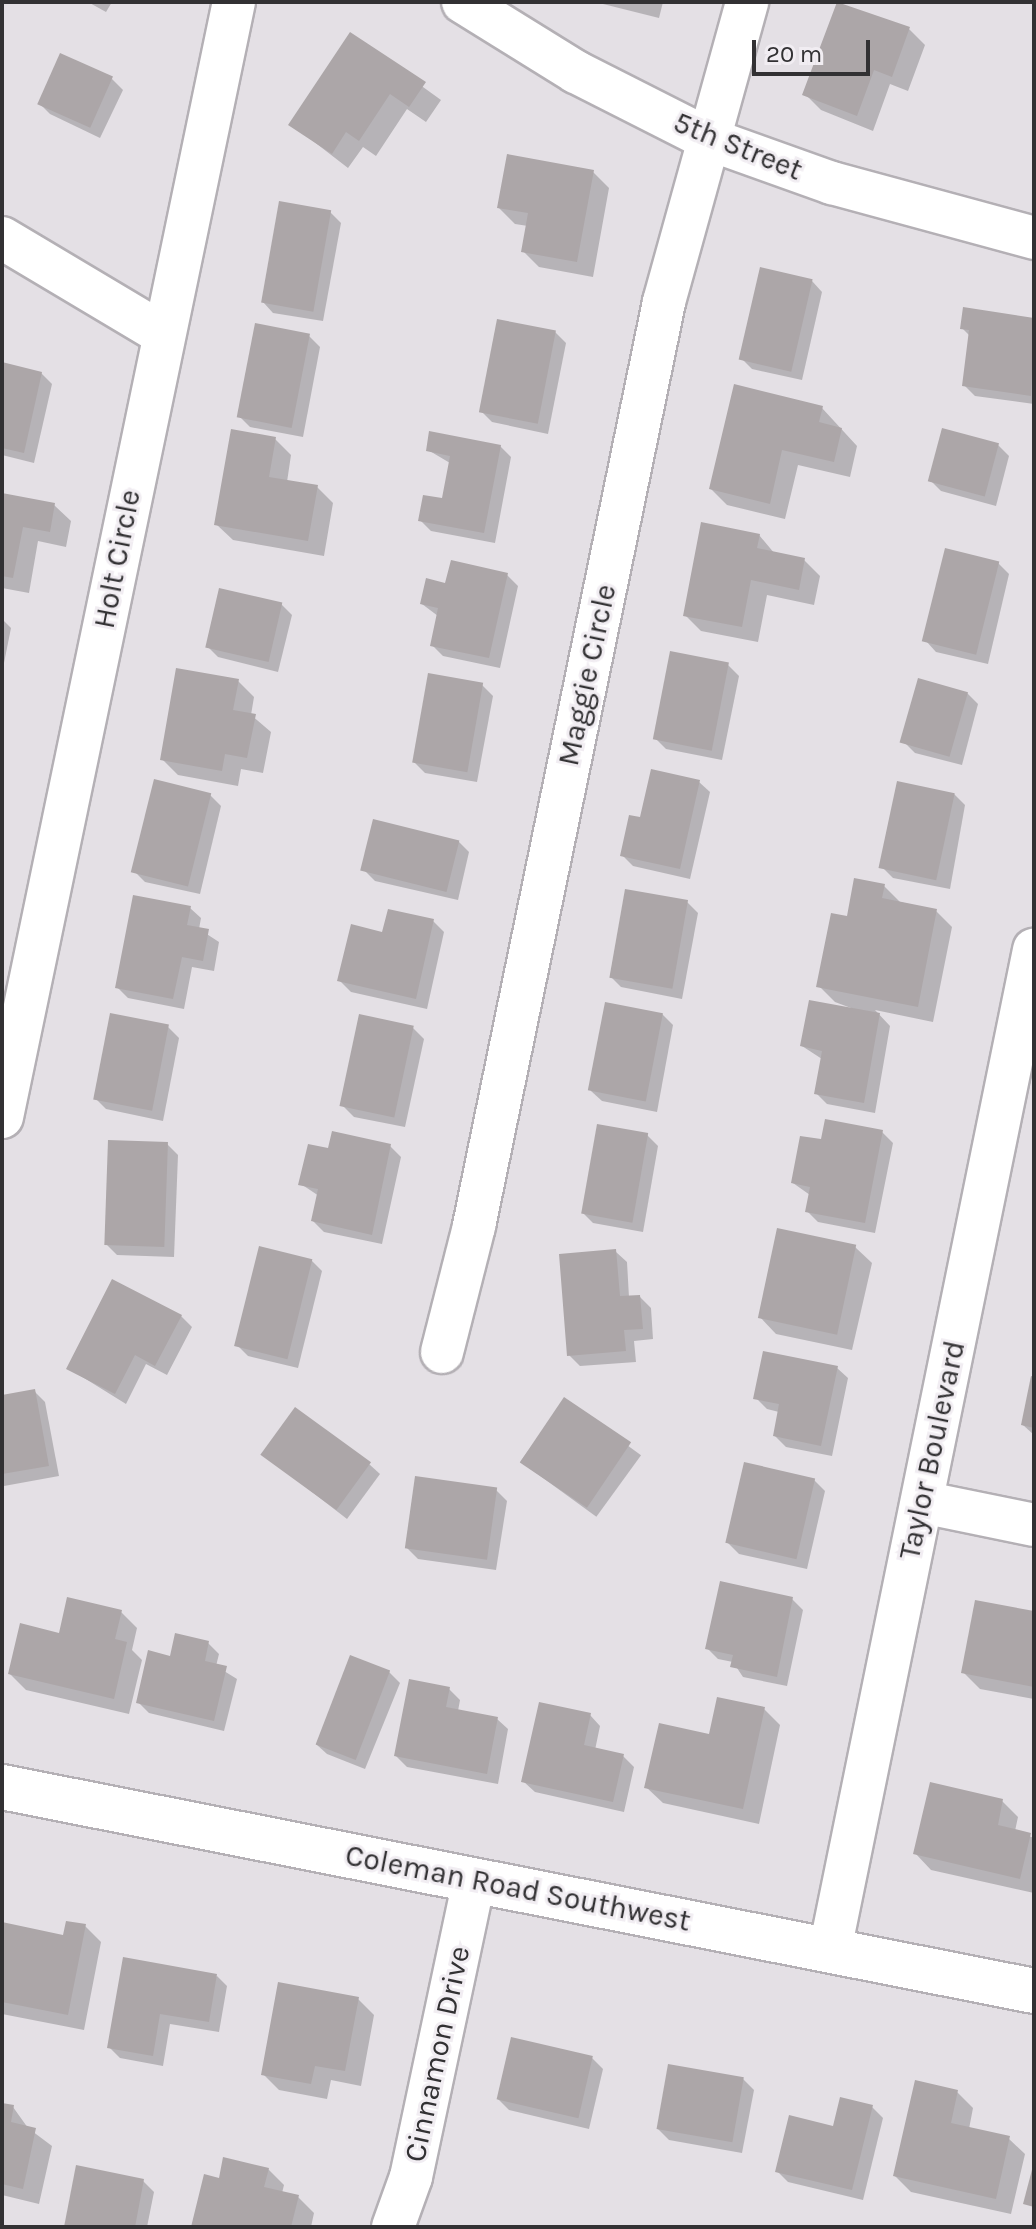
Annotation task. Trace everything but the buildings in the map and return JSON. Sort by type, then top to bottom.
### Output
[{"type":"street","name":"Holt Circle","points":[[2,1117],[234,2]]},
{"type":"street","name":"5th Street","points":[[463,2],[576,72],[706,138],[832,183],[1034,238]]},
{"type":"street","name":"Maggie Circle","points":[[442,1352],[474,1226],[664,302],[706,138],[747,2]]},
{"type":"street","points":[[2,238],[163,334]]},
{"type":"street","name":"Taylor Boulevard","points":[[830,1950],[1034,950]]},
{"type":"street","points":[[922,1502],[1034,1525]]},
{"type":"street","name":"Coleman Road Southwest","points":[[2,1787],[1034,1991]]},
{"type":"street","name":"Cinnamon Drive","points":[[393,2227],[411,2177],[474,1880]]}]
